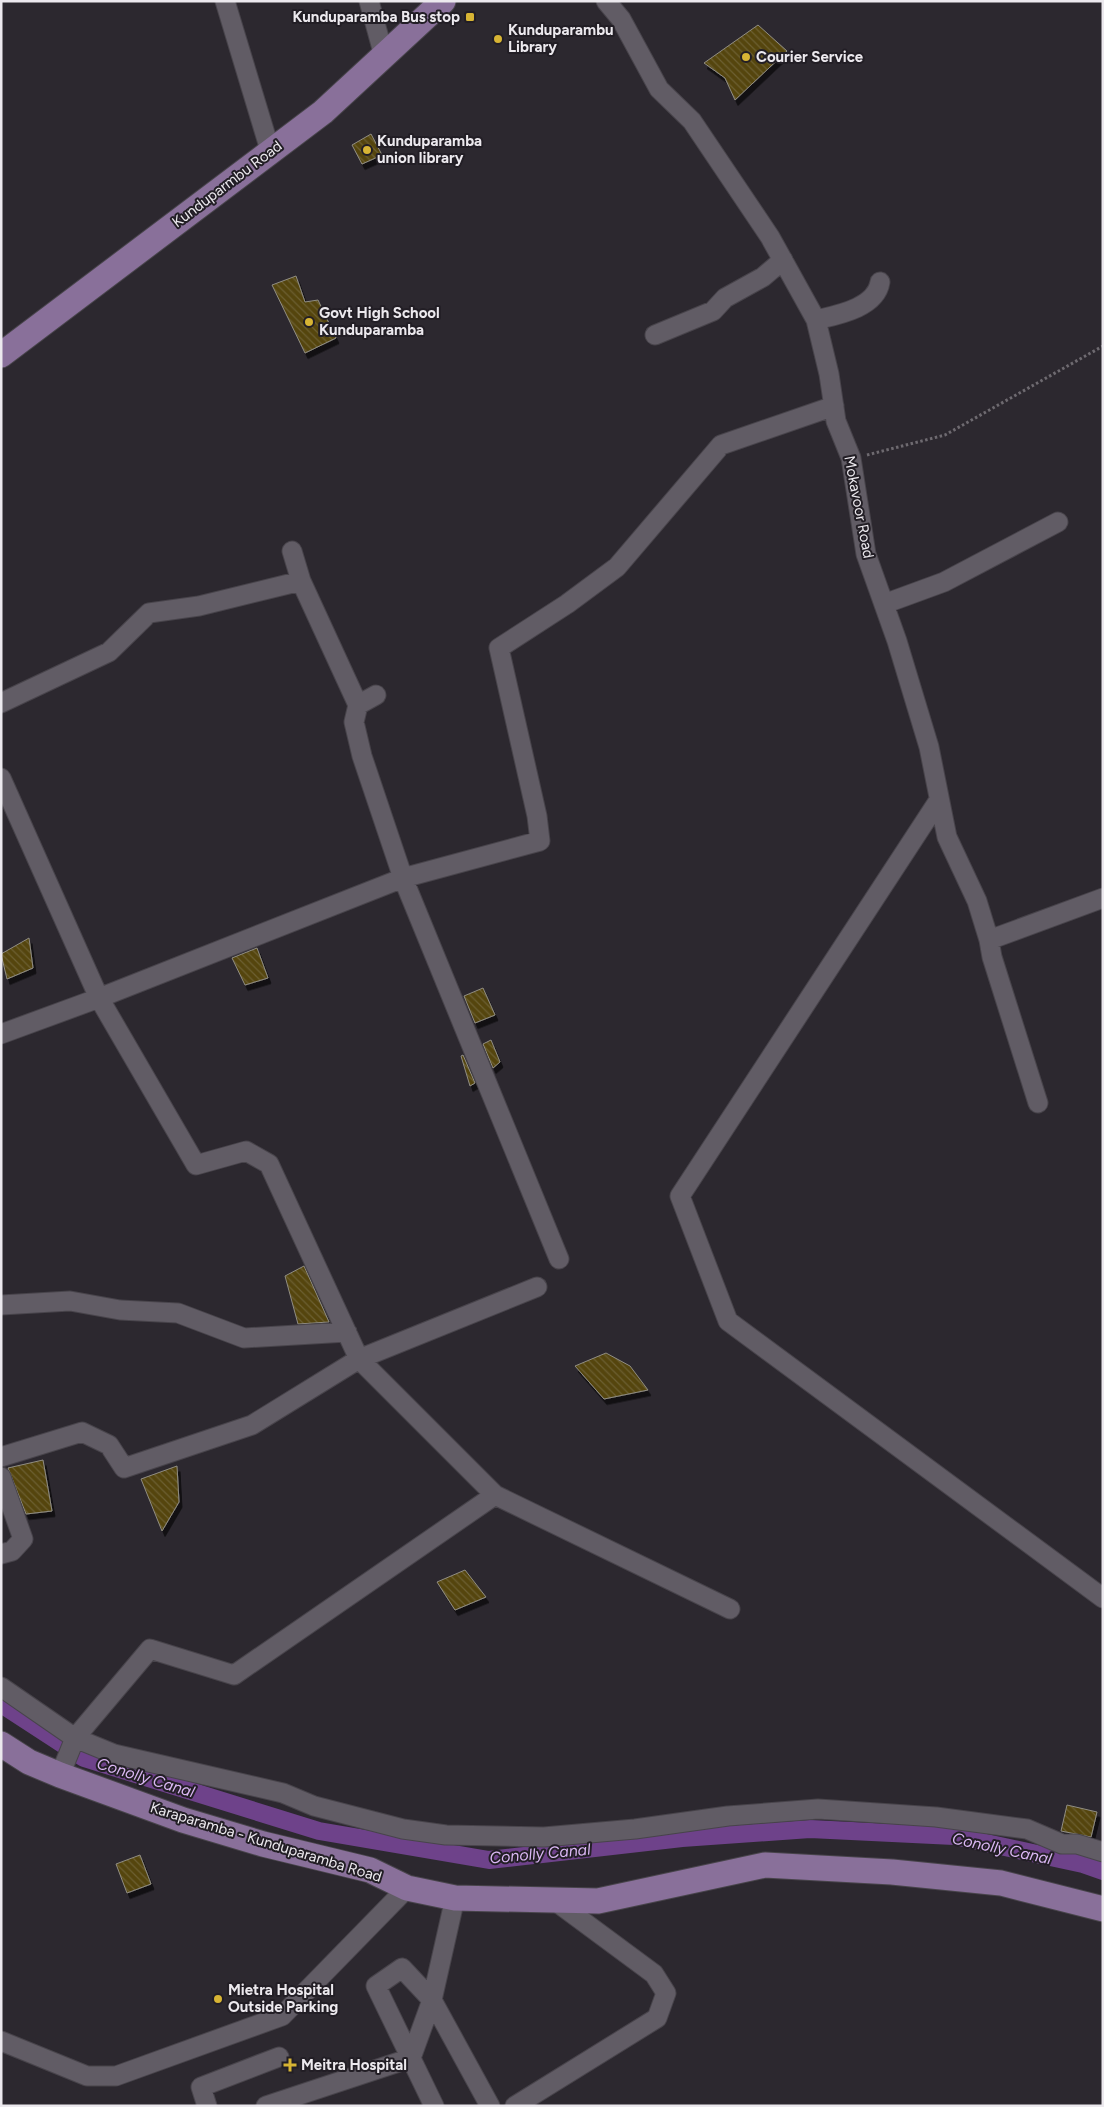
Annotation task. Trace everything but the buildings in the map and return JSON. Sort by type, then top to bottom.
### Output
[{"type":"main road","name":"Kunduparmbu Road","points":[[1,355],[270,150],[323,112],[443,1]]},
{"type":"main road","name":"Karaparamba - Kunduparamba Road","points":[[1,1744],[29,1762],[165,1814],[264,1844],[370,1870],[407,1888],[455,1898],[598,1901],[765,1865],[892,1872],[1001,1883],[1103,1909]]},
{"type":"street","points":[[225,1],[270,150]]},
{"type":"street","points":[[369,1],[384,56]]},
{"type":"street","name":"Mokavoor Road","points":[[606,1],[621,19],[658,89],[692,121],[770,236],[816,320],[830,374],[836,421],[851,458],[866,554],[884,604],[929,747],[947,837],[977,901],[989,940],[992,957],[1038,1103]]},
{"type":"street","points":[[655,335],[713,311],[725,298],[762,277],[783,260]]},
{"type":"street","points":[[816,320],[859,306],[875,296],[880,282]]},
{"type":"street","points":[[1,1034],[99,998],[403,878],[540,841],[537,816],[499,648],[567,604],[617,567],[721,445],[834,406]]},
{"type":"street","points":[[884,604],[944,582],[1058,522]]},
{"type":"street","points":[[292,551],[301,581],[358,705],[354,722],[362,756],[403,878],[559,1258]]},
{"type":"street","points":[[1,703],[109,652],[149,613],[199,606],[301,581]]},
{"type":"street","points":[[358,705],[376,695]]},
{"type":"street","points":[[1,778],[99,998],[196,1165],[246,1151],[270,1164],[359,1359],[495,1496],[730,1608]]},
{"type":"street","points":[[940,800],[680,1196],[728,1321],[1103,1598]]},
{"type":"street","points":[[989,940],[1103,898]]},
{"type":"street","points":[[1,1457],[82,1432],[109,1445],[124,1468],[252,1424],[359,1359],[537,1286]]},
{"type":"street","points":[[1,1305],[70,1301],[120,1310],[178,1313],[244,1338],[346,1332]]},
{"type":"street","points":[[1,1477],[23,1539],[12,1552],[1,1554]]},
{"type":"street","points":[[60,1775],[75,1738],[150,1648],[234,1675],[495,1496]]},
{"type":"street","points":[[1,1687],[75,1738],[114,1754],[283,1793],[314,1806],[403,1829],[446,1835],[544,1837],[590,1834],[728,1816],[818,1809],[936,1817],[1027,1829],[1062,1844],[1076,1844],[1103,1852]]},
{"type":"street","points":[[1,2040],[87,2076],[116,2076],[282,2016],[407,1888]]},
{"type":"street","points":[[411,2058],[432,2000],[455,1898]]},
{"type":"street","points":[[515,2106],[657,2018],[666,1993],[654,1974],[554,1900]]},
{"type":"street","points":[[434,2106],[376,1986],[402,1968],[432,2000],[490,2106]]},
{"type":"street","points":[[207,2106],[201,2087],[280,2057]]},
{"type":"street","points":[[266,2106],[411,2058]]},
{"type":"path","points":[[851,458],[945,435],[1103,346]]},
{"type":"waterway","name":"Conolly Canal","points":[[1,1704],[84,1758],[319,1831],[489,1860],[682,1838],[810,1829],[954,1836],[1083,1864],[1103,1871]]},
{"type":"place","name":"Kunduparamba Bus stop","points":[[470,17]]},
{"type":"place","name":"Kunduparambu Library","points":[[498,39]]},
{"type":"place","name":"Courier Service","points":[[746,57]]},
{"type":"place","name":"Kunduparamba union library","points":[[367,150]]},
{"type":"place","name":"Govt High School Kunduparamba","points":[[309,322]]},
{"type":"place","name":"Mietra Hospital Outside Parking","points":[[218,1999]]},
{"type":"place","name":"Meitra Hospital","points":[[290,2065]]}]
